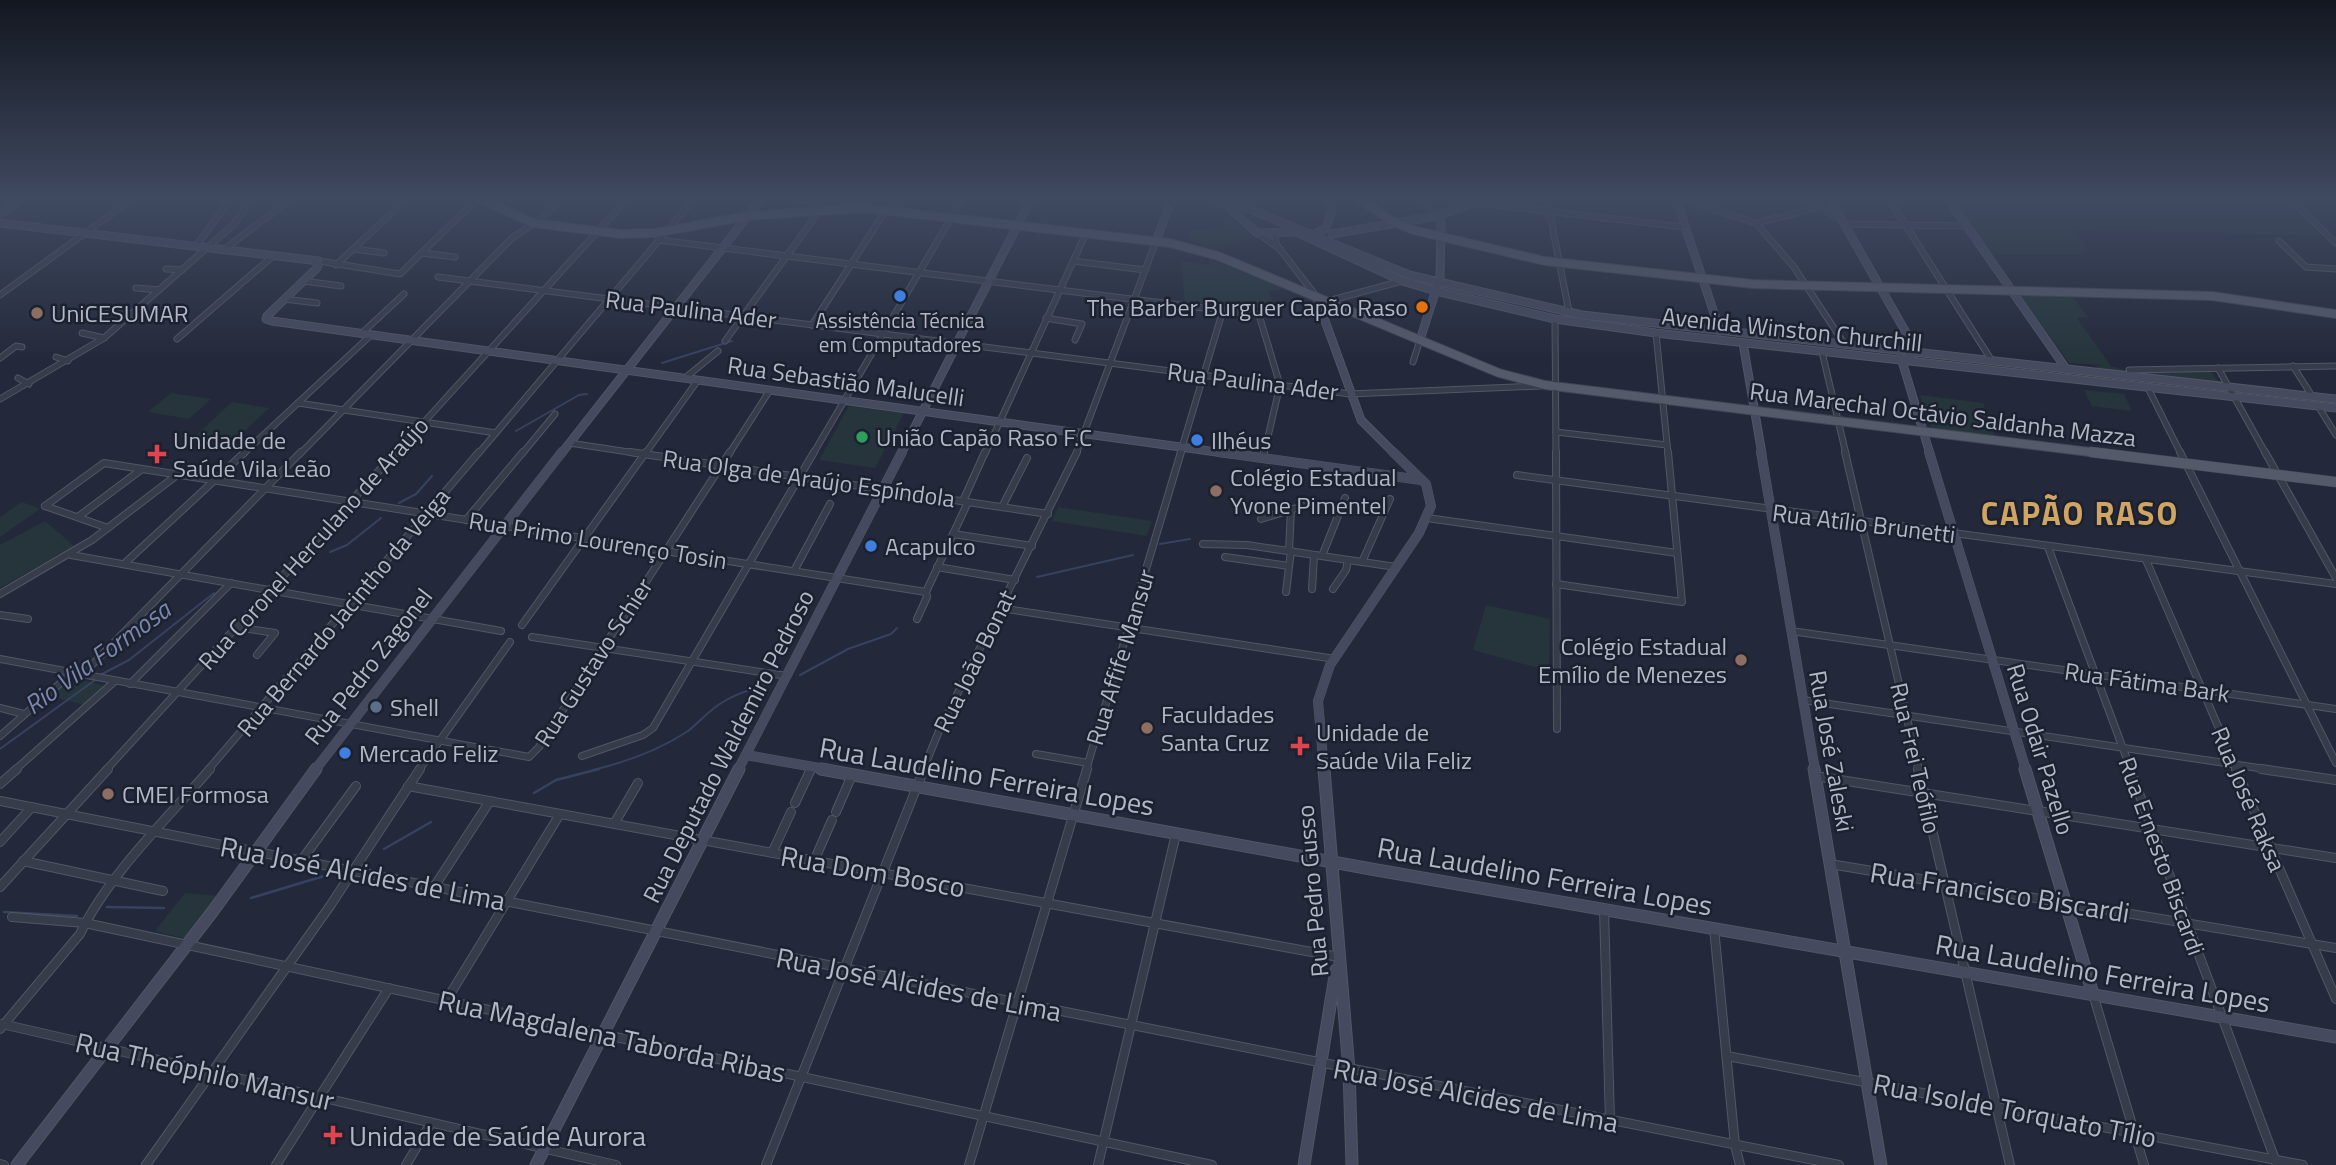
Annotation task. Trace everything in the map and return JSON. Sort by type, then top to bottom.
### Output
[{"type":"main road","name":"Rua Marechal Octávio Saldanha Mazza","points":[[1211,253],[1515,382],[2336,482]]},
{"type":"main road","points":[[1517,253],[1559,263],[1703,279],[1809,287],[2222,297],[2336,314]]},
{"type":"street","points":[[0,295],[57,253]]},
{"type":"street","points":[[0,399],[104,338],[201,253]]},
{"type":"street","points":[[251,253],[400,274],[421,253]]},
{"type":"street","points":[[337,264],[349,253]]},
{"type":"street","points":[[424,253],[455,257]]},
{"type":"street","points":[[82,675],[498,253]]},
{"type":"street","name":"Rua Coronel Herculano de Araújo","points":[[0,887],[577,253]]},
{"type":"street","name":"Rua Bernardo Jacintho da Veiga","points":[[1,1026],[80,934],[114,882],[648,253]]},
{"type":"street","name":"Rua Pedro Zagonel","points":[[17,1165],[186,945],[348,725],[718,253]]},
{"type":"street","points":[[766,253],[1259,315],[1280,385],[1263,458]]},
{"type":"street","points":[[725,341],[789,253]]},
{"type":"street","points":[[812,325],[857,253]]},
{"type":"street","points":[[582,756],[653,729],[931,253]]},
{"type":"street","name":"Rua Deputado Waldemiro Pedroso","points":[[537,1165],[1003,253]]},
{"type":"street","points":[[917,620],[927,597],[926,592],[999,422],[1077,253]]},
{"type":"street","name":"Rua João Bonat","points":[[766,1165],[944,718],[1048,514],[1084,433],[1151,253]]},
{"type":"street","points":[[1284,253],[1316,296],[1350,394],[1366,427],[1421,480],[1427,518],[1678,553]]},
{"type":"street","name":"Avenida Winston Churchill","points":[[1337,253],[1390,280],[1569,312],[2336,399]]},
{"type":"street","name":"Avenida Winston Churchill","points":[[1367,253],[1437,287],[1555,319],[1743,343],[2336,408]]},
{"type":"street","points":[[1413,362],[1437,287],[1439,253]]},
{"type":"street","points":[[1557,253],[1569,312]]},
{"type":"street","points":[[1694,253],[1720,331],[1743,343]]},
{"type":"street","points":[[1781,253],[1809,287],[1845,345]]},
{"type":"street","points":[[1860,253],[1916,353],[1902,360]]},
{"type":"street","points":[[1924,253],[1992,361]]},
{"type":"street","points":[[1986,253],[2067,370]]},
{"type":"street","points":[[2291,253],[2305,267],[2336,269]]},
{"type":"street","points":[[177,339],[273,256]]},
{"type":"street","points":[[284,299],[318,267],[319,261]]},
{"type":"street","points":[[1073,261],[1145,270]]},
{"type":"street","points":[[166,269],[182,270]]},
{"type":"street","name":"Rua Paulina Ader","points":[[438,277],[1350,394],[1515,382]]},
{"type":"street","points":[[1328,301],[1390,280]]},
{"type":"street","points":[[303,281],[341,286]]},
{"type":"street","points":[[136,288],[159,290]]},
{"type":"street","points":[[361,334],[404,294]]},
{"type":"street","points":[[284,299],[317,303]]},
{"type":"street","name":"Rua Sebastião Malucelli","points":[[284,299],[266,319],[1421,480]]},
{"type":"street","name":"Rua Affife Mansur","points":[[969,1165],[1223,310]]},
{"type":"street","points":[[109,311],[132,314]]},
{"type":"street","points":[[1046,318],[1082,324],[1075,341]]},
{"type":"street","points":[[1555,319],[1550,386],[1556,432],[1557,729]]},
{"type":"street","points":[[1556,584],[1682,602],[1656,333]]},
{"type":"street","points":[[82,334],[104,338]]},
{"type":"street","points":[[124,564],[371,335]]},
{"type":"street","name":"Rua José Zaleski","points":[[1743,343],[1881,1165]]},
{"type":"street","points":[[0,358],[16,346],[22,347]]},
{"type":"street","points":[[685,379],[718,351]]},
{"type":"street","name":"Rua Frei Teófilo","points":[[1822,352],[2010,1165]]},
{"type":"street","points":[[56,357],[68,361]]},
{"type":"street","name":"Rua Odair Pazello","points":[[1902,360],[2144,1165]]},
{"type":"street","points":[[2293,366],[2312,396]]},
{"type":"street","points":[[2129,370],[2336,366]]},
{"type":"street","points":[[2218,368],[2336,578]]},
{"type":"street","points":[[2095,373],[2101,382]]},
{"type":"street","points":[[18,378],[29,384]]},
{"type":"street","points":[[522,625],[698,380]]},
{"type":"street","points":[[2148,388],[2336,763]]},
{"type":"street","name":"Rua Gustavo Schier","points":[[438,743],[528,757],[539,747],[770,390]]},
{"type":"street","points":[[298,403],[496,433]]},
{"type":"street","points":[[2318,406],[2336,435]]},
{"type":"street","points":[[466,520],[555,414]]},
{"type":"street","points":[[1556,432],[1667,445]]},
{"type":"street","name":"Rua Olga de Araújo Espíndola","points":[[569,443],[1048,514]]},
{"type":"street","points":[[1002,507],[1027,458]]},
{"type":"street","name":"Rua Primo Lourenço Tosin","points":[[78,517],[45,506],[104,463],[926,592]]},
{"type":"street","points":[[78,517],[142,469]]},
{"type":"street","points":[[0,594],[71,555],[144,505],[177,475]]},
{"type":"street","name":"Rua Atílio Brunetti","points":[[1517,475],[2336,584]]},
{"type":"street","points":[[1322,556],[1328,533],[1345,498]]},
{"type":"street","points":[[1362,562],[1390,499]]},
{"type":"street","points":[[794,571],[831,504]]},
{"type":"street","points":[[1261,519],[1303,506]]},
{"type":"street","points":[[1286,592],[1291,509]]},
{"type":"street","points":[[78,517],[108,528]]},
{"type":"street","name":"Rua Pedro Gusso","points":[[1352,1165],[1349,1070],[1317,711],[1323,680],[1427,518]]},
{"type":"street","points":[[953,534],[1032,546]]},
{"type":"street","points":[[1203,544],[1236,544],[1396,567]]},
{"type":"street","name":"Rua Ernesto Biscardi","points":[[2048,547],[2276,1162]]},
{"type":"street","points":[[71,555],[501,631]]},
{"type":"street","points":[[1312,589],[1314,555]]},
{"type":"street","points":[[1225,557],[1289,566]]},
{"type":"street","points":[[1333,589],[1346,570],[1348,560]]},
{"type":"street","name":"Rua José Raksa","points":[[2146,560],[2336,999]]},
{"type":"street","points":[[937,567],[1015,580]]},
{"type":"street","points":[[130,684],[231,583]]},
{"type":"street","points":[[1000,608],[1335,659]]},
{"type":"street","points":[[0,615],[29,619]]},
{"type":"street","points":[[236,627],[275,633],[257,654]]},
{"type":"street","name":"Rua Fátima Bark","points":[[1791,631],[2336,709]]},
{"type":"street","points":[[531,636],[787,677]]},
{"type":"street","points":[[146,1165],[510,642]]},
{"type":"street","points":[[0,659],[438,743]]},
{"type":"street","points":[[0,736],[72,673]]},
{"type":"street","points":[[0,784],[115,681]]},
{"type":"street","points":[[1803,700],[2336,780]]},
{"type":"street","points":[[0,708],[24,714]]},
{"type":"street","points":[[1036,754],[1088,763]]},
{"type":"street","name":"Rua Laudelino Ferreira Lopes","points":[[746,755],[1177,834],[2336,1037]]},
{"type":"street","points":[[795,803],[812,768]]},
{"type":"street","points":[[836,812],[852,775]]},
{"type":"street","points":[[1815,776],[2336,858]]},
{"type":"street","points":[[614,824],[638,783]]},
{"type":"street","points":[[301,861],[356,786]]},
{"type":"street","name":"Rua Dom Bosco","points":[[408,786],[1339,957]]},
{"type":"street","name":"Rua José Alcides de Lima","points":[[0,801],[1320,1065],[1839,1165]]},
{"type":"street","points":[[434,887],[490,801]]},
{"type":"street","points":[[0,842],[32,807]]},
{"type":"street","points":[[772,853],[791,813]]},
{"type":"street","points":[[446,1000],[560,814]]},
{"type":"street","points":[[814,861],[832,820]]},
{"type":"street","points":[[1098,1165],[1177,834]]},
{"type":"street","points":[[23,861],[163,891]]},
{"type":"street","name":"Rua Francisco Biscardi","points":[[1830,864],[2336,948]]},
{"type":"street","points":[[1604,909],[1610,1121]]},
{"type":"street","name":"Rua Magdalena Taborda Ribas","points":[[12,917],[85,923],[1212,1165]]},
{"type":"street","points":[[1714,928],[1735,1145],[1740,1165]]},
{"type":"street","points":[[1304,1165],[1339,957]]},
{"type":"street","points":[[276,1165],[389,988]]},
{"type":"street","name":"Rua Theóphilo Mansur","points":[[1,1026],[615,1165]]},
{"type":"street","name":"Rua Isolde Torquato Tílio","points":[[1727,1056],[2303,1165]]},
{"type":"street","points":[[406,1165],[430,1123]]},
{"type":"shaded area","points":[[1989,253],[2083,253],[2082,255]]},
{"type":"shaded area","points":[[1210,259],[1286,289],[1268,291],[1277,311],[1185,301],[1181,261],[1210,265]]},
{"type":"shaded area","points":[[2021,296],[2072,296],[2088,317],[2077,318],[2111,366],[2127,371],[2210,370],[2218,382],[2099,370],[2096,366],[2104,365],[2069,363]]},
{"type":"shaded area","points":[[2084,390],[2124,394],[2132,411],[2092,406]]},
{"type":"shaded area","points":[[171,393],[211,399],[189,419],[148,412]]},
{"type":"shaded area","points":[[1920,395],[1983,403],[1995,436],[1935,429],[1929,424]]},
{"type":"shaded area","points":[[232,402],[269,408],[228,447],[190,441]]},
{"type":"shaded area","name":"União Capão Raso F.C","points":[[849,406],[904,413],[875,468],[819,460]]},
{"type":"shaded area","points":[[22,502],[40,509],[0,537],[0,517]]},
{"type":"shaded area","points":[[1058,507],[1152,521],[1147,536],[1052,521]]},
{"type":"shaded area","points":[[45,521],[74,546],[0,588],[0,545]]},
{"type":"shaded area","points":[[1486,605],[1550,619],[1549,671],[1473,650]]},
{"type":"shaded area","points":[[82,680],[106,686],[86,705],[48,696],[64,683]]},
{"type":"shaded area","points":[[185,893],[220,896],[187,939],[155,931]]},
{"type":"waterway","name":"Rio Vila Formosa","points":[[662,363],[732,341]]},
{"type":"waterway","name":"Rio Vila Formosa","points":[[516,431],[579,395],[587,394]]},
{"type":"waterway","name":"Rio Vila Formosa","points":[[399,503],[416,494],[432,476]]},
{"type":"waterway","name":"Rio Vila Formosa","points":[[330,552],[347,545],[381,518]]},
{"type":"waterway","points":[[1160,544],[1190,539]]},
{"type":"waterway","points":[[1037,577],[1133,555]]},
{"type":"waterway","name":"Rio Vila Formosa","points":[[102,674],[129,660],[214,593]]},
{"type":"waterway","points":[[800,675],[848,649],[891,634],[897,628]]},
{"type":"waterway","name":"Rio Vila Formosa","points":[[0,749],[95,680]]},
{"type":"waterway","points":[[593,770],[653,750],[688,731],[727,700],[773,682]]},
{"type":"waterway","points":[[534,793],[556,780],[599,769]]},
{"type":"waterway","points":[[384,849],[431,822]]},
{"type":"waterway","points":[[251,898],[324,876]]},
{"type":"waterway","points":[[107,907],[164,908]]},
{"type":"waterway","points":[[4,912],[77,916]]},
{"type":"place","name":"Assistência Técnica em Computadores","points":[[900,296]]},
{"type":"place","name":"The Barber Burguer Capão Raso","points":[[1422,307]]},
{"type":"place","name":"UniCESUMAR","points":[[37,313]]},
{"type":"place","name":"União Capão Raso F.C","points":[[862,437]]},
{"type":"place","name":"Ilhéus","points":[[1197,440]]},
{"type":"place","name":"Unidade de Saúde Vila Leão","points":[[157,454]]},
{"type":"place","name":"Colégio Estadual Yvone Pimentel","points":[[1216,491]]},
{"type":"place","name":"Acapulco","points":[[871,546]]},
{"type":"place","name":"Colégio Estadual Emílio de Menezes","points":[[1741,660]]},
{"type":"place","name":"Shell","points":[[376,707]]},
{"type":"place","name":"Faculdades Santa Cruz","points":[[1147,728]]},
{"type":"place","name":"Unidade de Saúde Vila Feliz","points":[[1300,746]]},
{"type":"place","name":"Mercado Feliz","points":[[345,753]]},
{"type":"place","name":"CMEI Formosa","points":[[108,794]]},
{"type":"place","name":"Unidade de Saúde Aurora","points":[[333,1135]]},
{"type":"district","name":"CAPÃO RASO","points":[[2080,513]]}]
